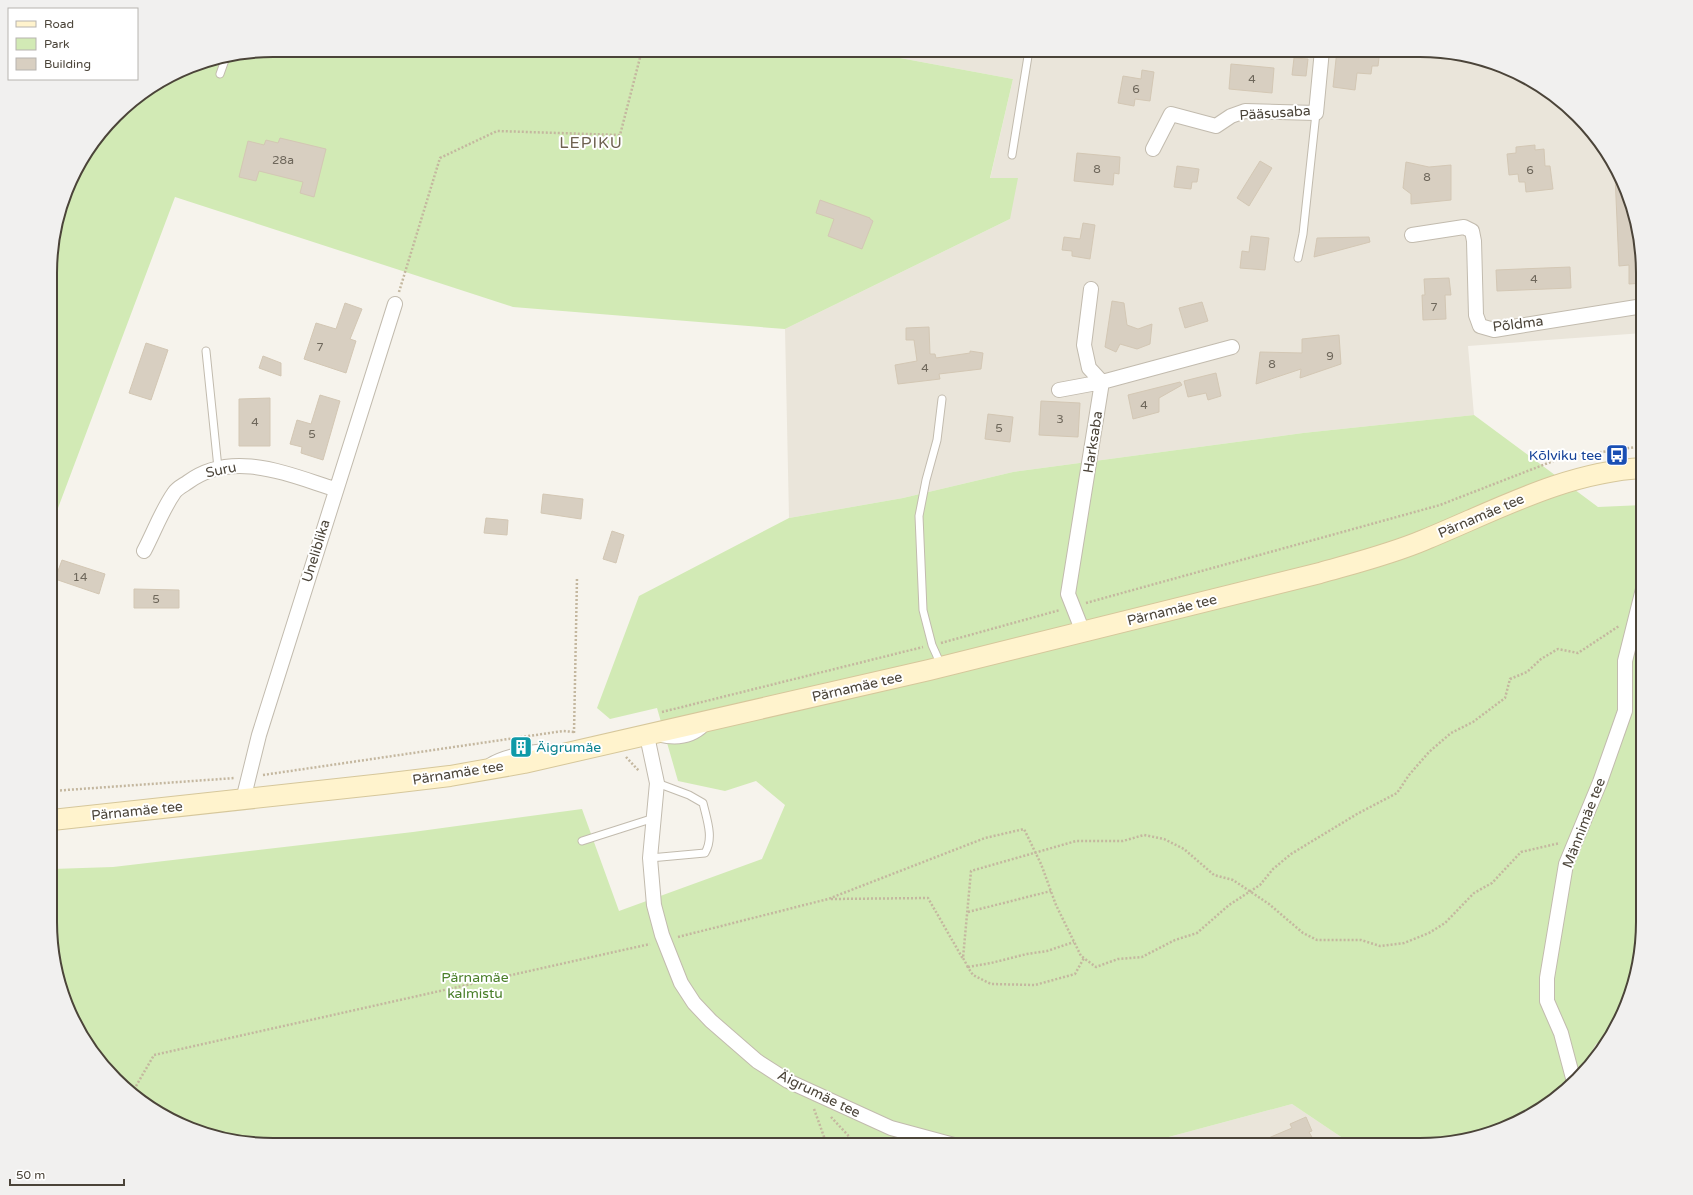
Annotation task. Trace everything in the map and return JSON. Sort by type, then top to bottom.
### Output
[{"type":"main road","name":"Pärnamäe tee","points":[[57,819],[243,800],[473,772],[575,742],[616,743],[942,667],[1369,559],[1423,541],[1522,498],[1571,481],[1636,471]]},
{"type":"street","name":"Pääsusaba","points":[[1153,149],[1171,114],[1216,126],[1231,116],[1245,111],[1316,113],[1321,57]]},
{"type":"street","name":"Põldma","points":[[1412,235],[1464,227],[1472,231],[1474,241],[1476,315],[1480,326],[1494,330],[1636,307]]},
{"type":"street","points":[[1091,289],[1084,345],[1090,368],[1102,382]]},
{"type":"street","name":"Uneliblika","points":[[243,800],[259,735],[335,489],[395,304]]},
{"type":"street","points":[[1059,390],[1102,382],[1232,347]]},
{"type":"street","name":"Harksaba","points":[[1083,632],[1068,594],[1102,382]]},
{"type":"street","name":"Suru","points":[[144,550],[174,492],[196,476],[218,468],[247,465],[273,470],[335,489]]},
{"type":"street","name":"Männimäe tee","points":[[1572,1076],[1561,1033],[1547,1001],[1547,978],[1566,864],[1600,782],[1625,712],[1624,661],[1636,613]]},
{"type":"street","name":"Äigrumäe tee","points":[[647,736],[657,785],[650,858],[654,905],[664,940],[681,983],[694,1003],[711,1021],[757,1061],[808,1092],[891,1128],[928,1138]]},
{"type":"lane","points":[[1012,155],[1028,57]]},
{"type":"lane","points":[[220,74],[224,62]]},
{"type":"lane","points":[[1298,258],[1303,234],[1316,113]]},
{"type":"lane","points":[[206,351],[218,468]]},
{"type":"lane","points":[[942,399],[937,440],[926,480],[919,516],[923,610],[932,645],[942,667]]},
{"type":"lane","points":[[650,858],[705,854],[710,845],[709,827],[703,803],[690,795],[657,785]]},
{"type":"lane","points":[[582,841],[655,818]]},
{"type":"path","points":[[395,304],[440,158],[498,131],[620,135],[640,57]]},
{"type":"path","points":[[658,713],[932,645],[1170,581],[1440,505],[1561,458],[1636,447]]},
{"type":"path","points":[[575,742],[577,578]]},
{"type":"path","points":[[135,1087],[154,1055],[664,940],[828,899],[985,838],[1024,829],[1081,956],[1096,967],[1118,959],[1142,957],[1175,940],[1197,933],[1229,905],[1250,893],[1260,885],[1273,869],[1290,854],[1357,814],[1397,793],[1409,775],[1429,752],[1451,733],[1473,722],[1505,698],[1510,679],[1527,672],[1542,659],[1558,649],[1578,653],[1621,625]]},
{"type":"path","points":[[57,791],[249,777],[563,731],[575,742]]},
{"type":"path","points":[[575,742],[582,731]]},
{"type":"path","points":[[616,743],[619,750],[657,785]]},
{"type":"path","points":[[968,967],[963,958],[971,871],[1076,841],[1123,841],[1144,834],[1164,839],[1184,849],[1214,875],[1233,880],[1250,893],[1269,904],[1303,933],[1317,940],[1361,940],[1380,946],[1404,943],[1429,933],[1445,923],[1474,893],[1492,883],[1521,852],[1559,844],[1579,832]]},
{"type":"path","points":[[968,912],[1051,891]]},
{"type":"path","points":[[828,899],[928,898],[973,975],[991,984],[1035,985],[1075,974],[1084,958]]},
{"type":"path","points":[[968,967],[1047,951],[1074,942]]},
{"type":"path","points":[[808,1092],[824,1138]]},
{"type":"shaded area","points":[[895,57],[1434,57],[1476,64],[1503,73],[1540,93],[1573,120],[1600,153],[1614,178],[1620,190],[1629,217],[1636,259],[1636,334],[1468,346],[1474,415],[1303,433],[1013,472],[903,498],[789,518],[785,329],[1010,219],[990,179],[1013,79]]},
{"type":"shaded area","points":[[1600,1042],[1590,1054],[1596,1044]]},
{"type":"shaded area","points":[[1292,1104],[1343,1138],[1165,1138]]},
{"type":"green space","points":[[259,57],[895,57],[1013,79],[990,178],[1018,178],[1010,219],[785,329],[513,307],[175,197],[57,511],[57,259],[64,217],[73,190],[86,165],[93,153],[120,120],[153,93],[190,73],[217,64]]},
{"type":"green space","name":"Pärnamäe kalmistu","points":[[1474,415],[1598,507],[1636,505],[1636,936],[1629,978],[1620,1005],[1607,1030],[1600,1042],[1596,1044],[1590,1054],[1573,1075],[1540,1102],[1503,1122],[1476,1131],[1434,1138],[1343,1138],[1292,1104],[1165,1138],[259,1138],[231,1134],[204,1127],[190,1122],[153,1102],[120,1075],[93,1042],[73,1005],[64,978],[57,936],[57,869],[113,867],[413,832],[582,809],[619,911],[762,859],[785,805],[756,781],[725,791],[678,781],[657,708],[610,719],[597,708],[639,596],[789,518],[903,498],[1013,472],[1303,433]]},
{"type":"building","points":[[1336,57],[1379,57],[1378,66],[1372,66],[1371,74],[1357,73],[1355,90],[1333,87]]},
{"type":"building","points":[[1294,58],[1308,59],[1306,76],[1292,75]]},
{"type":"building","points":[[1231,64],[1274,68],[1272,93],[1229,89]]},
{"type":"building","points":[[1142,70],[1154,72],[1150,101],[1135,99],[1134,106],[1118,103],[1123,76],[1141,79]]},
{"type":"building","points":[[280,138],[326,149],[314,197],[300,193],[303,182],[259,171],[256,181],[239,177],[248,141],[264,145],[266,140],[278,143]]},
{"type":"building","points":[[1535,145],[1535,150],[1544,149],[1545,166],[1550,166],[1553,189],[1526,192],[1525,182],[1519,182],[1518,174],[1509,175],[1507,154],[1516,153],[1516,147]]},
{"type":"building","points":[[1077,153],[1120,157],[1119,174],[1114,173],[1113,185],[1074,181]]},
{"type":"building","points":[[1260,161],[1272,168],[1249,206],[1237,198]]},
{"type":"building","points":[[1406,162],[1429,167],[1451,165],[1451,200],[1411,204],[1411,194],[1403,188]]},
{"type":"building","points":[[1177,166],[1199,169],[1197,182],[1192,182],[1191,189],[1174,187]]},
{"type":"building","points":[[1615,180],[1625,204],[1632,231],[1636,259],[1636,284],[1629,284],[1629,265],[1619,266]]},
{"type":"building","points":[[820,200],[870,218],[873,221],[862,249],[828,236],[834,219],[816,213]]},
{"type":"building","points":[[1083,223],[1095,225],[1090,259],[1072,256],[1072,251],[1062,250],[1064,237],[1080,239]]},
{"type":"building","points":[[1251,236],[1269,238],[1265,270],[1240,268],[1242,251],[1249,252]]},
{"type":"building","points":[[1369,237],[1370,242],[1314,257],[1317,238]]},
{"type":"building","points":[[1570,267],[1571,288],[1497,291],[1496,270]]},
{"type":"building","points":[[1449,278],[1451,295],[1445,295],[1446,319],[1423,320],[1422,295],[1425,295],[1424,279]]},
{"type":"building","points":[[1112,301],[1124,303],[1127,325],[1138,329],[1152,324],[1150,344],[1137,349],[1120,344],[1116,352],[1105,347]]},
{"type":"building","points":[[1202,302],[1208,321],[1185,328],[1179,308]]},
{"type":"building","points":[[345,303],[362,309],[350,339],[356,341],[346,373],[304,359],[316,323],[336,329]]},
{"type":"building","points":[[929,327],[930,354],[935,354],[936,358],[970,353],[970,351],[983,353],[981,369],[939,374],[940,379],[898,384],[895,365],[917,361],[914,340],[906,340],[906,328]]},
{"type":"building","points":[[1339,335],[1341,364],[1300,378],[1301,369],[1256,384],[1260,352],[1302,353],[1302,339]]},
{"type":"building","points":[[146,343],[168,350],[151,400],[129,393]]},
{"type":"building","points":[[263,356],[281,363],[281,376],[259,368]]},
{"type":"building","points":[[1216,373],[1221,396],[1208,400],[1206,393],[1188,397],[1184,381]]},
{"type":"building","points":[[1180,382],[1182,385],[1159,398],[1159,412],[1133,419],[1128,395]]},
{"type":"building","points":[[320,395],[340,401],[323,460],[301,453],[302,447],[290,444],[297,420],[311,424]]},
{"type":"building","points":[[270,398],[270,446],[239,446],[239,399]]},
{"type":"building","points":[[1041,401],[1080,403],[1078,437],[1039,435]]},
{"type":"building","points":[[988,414],[1013,417],[1010,442],[985,439]]},
{"type":"building","points":[[543,494],[583,499],[581,519],[541,513]]},
{"type":"building","points":[[486,518],[508,520],[507,535],[484,533]]},
{"type":"building","points":[[612,531],[624,535],[616,563],[603,559]]},
{"type":"building","points":[[62,560],[105,574],[99,594],[57,580],[57,574]]},
{"type":"building","points":[[134,589],[179,590],[179,608],[134,608]]},
{"type":"building","points":[[1306,1117],[1312,1131],[1309,1132],[1312,1138],[1268,1138],[1292,1128],[1290,1124]]},
{"type":"place","name":"Kõlviku tee","points":[[1617,455]]},
{"type":"place","name":"Äigrumäe","points":[[521,747]]},
{"type":"district","name":"LEPIKU","points":[[591,143]]}]
